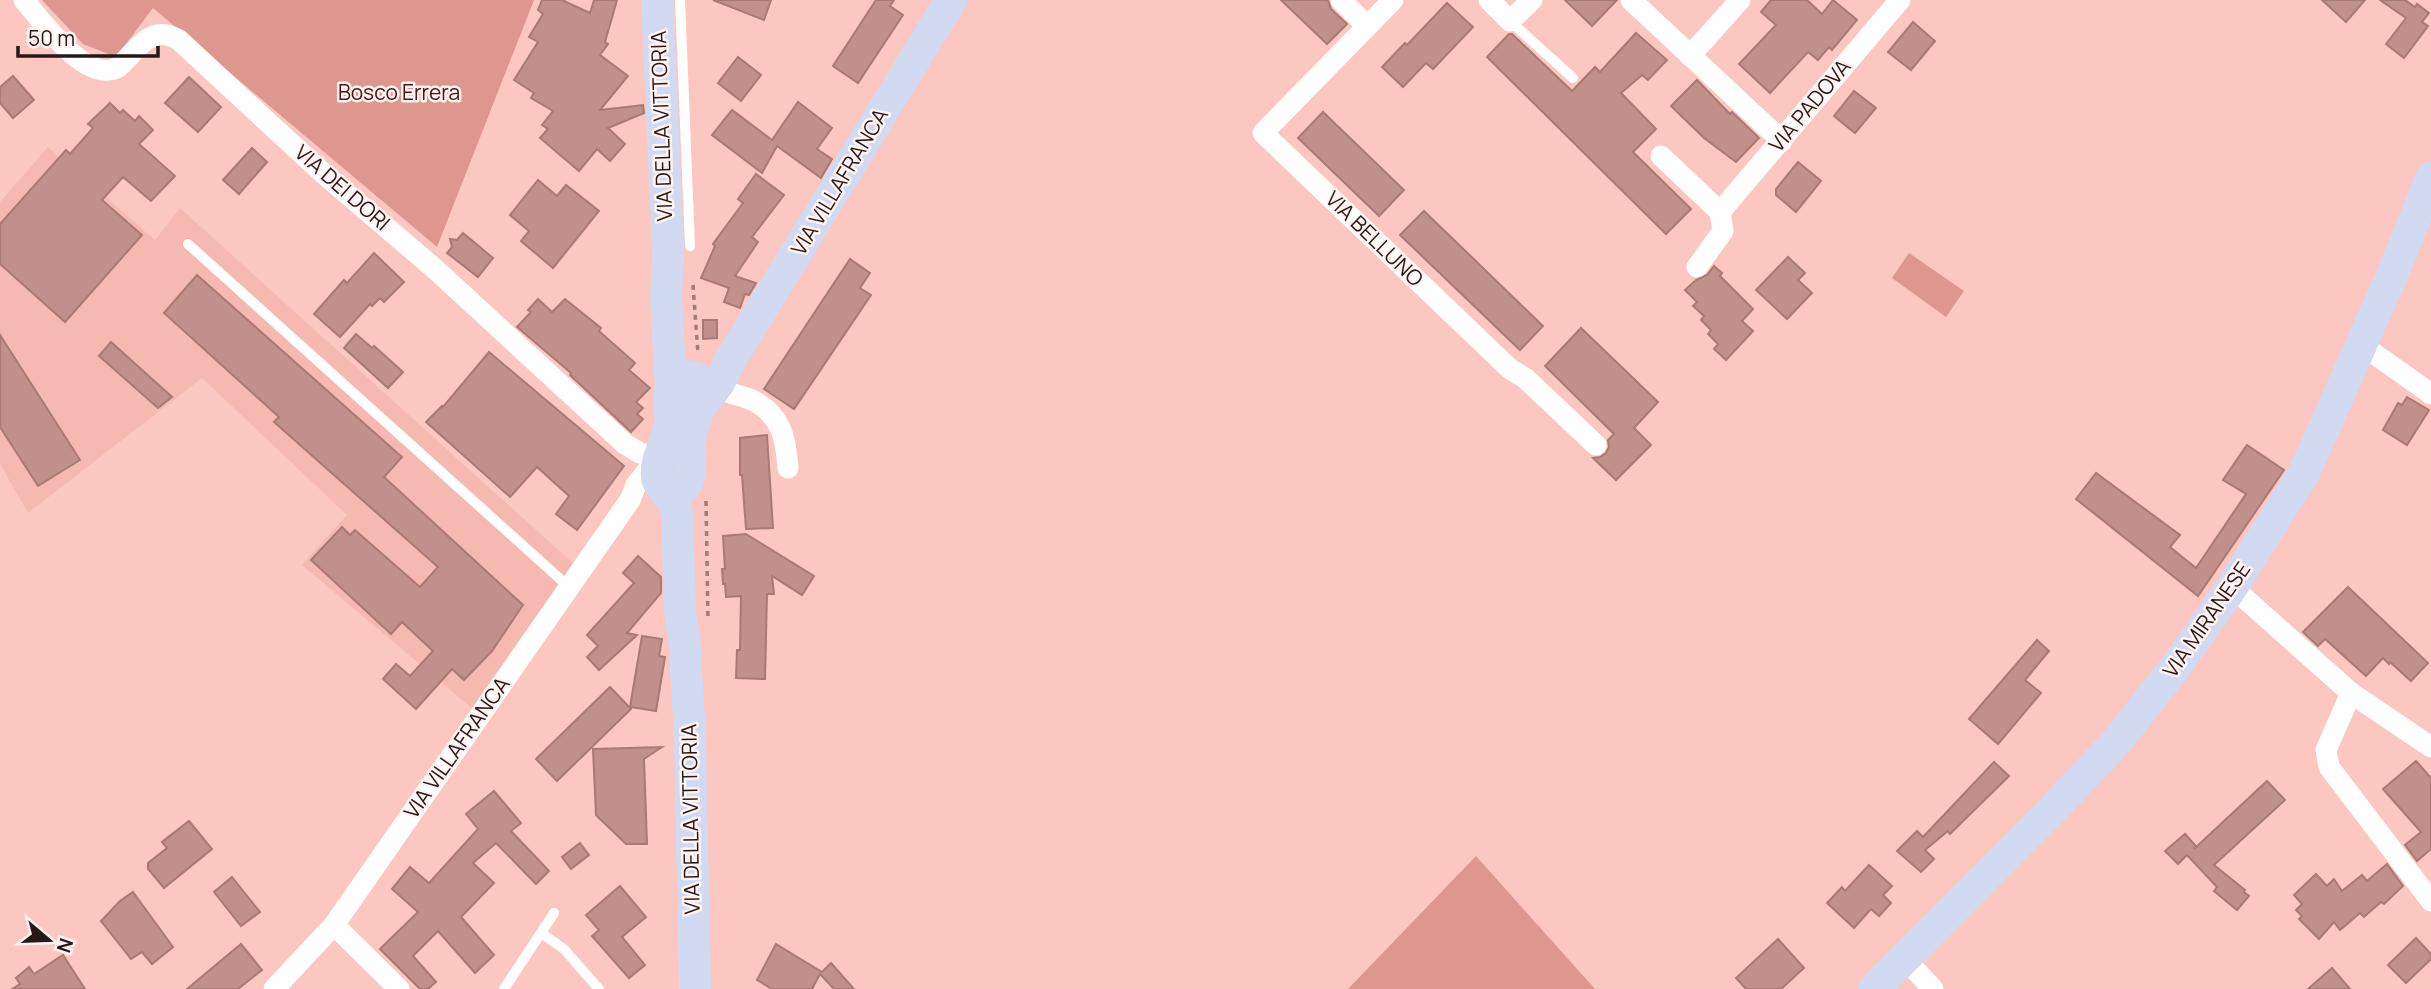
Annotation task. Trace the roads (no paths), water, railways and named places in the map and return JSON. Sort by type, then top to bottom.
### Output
[{"type":"main road","name":"VIA DELLA VITTORIA","points":[[657,0],[679,249],[683,356],[700,383],[681,487]]},
{"type":"main road","name":"VIA VILLAFRANCA","points":[[700,383],[951,0]]},
{"type":"main road","name":"VIA MIRANESE","points":[[1874,989],[2117,741],[2177,665],[2232,587],[2305,471],[2362,345],[2431,178]]},
{"type":"main road","name":"VIA DELLA VITTORIA","points":[[695,989],[690,741],[685,648],[692,602],[693,494],[681,487],[658,484],[657,474],[659,456],[670,426],[700,383]]},
{"type":"street","name":"VIA DEI DORI","points":[[24,0],[65,47],[88,65],[98,69],[117,68],[145,40],[154,35],[170,35],[179,40],[625,444],[640,453],[659,456]]},
{"type":"street","points":[[1341,0],[1367,26]]},
{"type":"street","name":"VIA BELLUNO","points":[[1393,0],[1263,133],[1510,369],[1525,378],[1596,445]]},
{"type":"street","points":[[1489,0],[1510,21],[1532,0]]},
{"type":"street","points":[[1632,0],[1782,141]]},
{"type":"street","points":[[1690,56],[1740,0]]},
{"type":"street","name":"VIA PADOVA","points":[[1720,212],[1900,0]]},
{"type":"street","points":[[1661,156],[1720,212],[1723,231],[1698,267]]},
{"type":"street","points":[[2362,345],[2431,394]]},
{"type":"street","points":[[700,383],[750,400],[770,412],[781,425],[786,440],[789,468]]},
{"type":"street","name":"VIA VILLAFRANCA","points":[[274,989],[334,925],[630,500],[636,485],[659,456]]},
{"type":"street","points":[[630,500],[681,487]]},
{"type":"street","points":[[2232,587],[2351,693],[2431,747]]},
{"type":"street","points":[[2351,693],[2326,750],[2329,767],[2431,901]]},
{"type":"street","points":[[334,925],[398,989]]},
{"type":"street","points":[[1904,958],[1933,989]]},
{"type":"lane","points":[[679,249],[680,0]]},
{"type":"lane","points":[[1510,21],[1573,78]]},
{"type":"lane","points":[[188,244],[569,587]]},
{"type":"lane","points":[[504,989],[554,913]]},
{"type":"lane","points":[[541,933],[564,949],[599,989]]},
{"type":"park label","name":"Bosco Errera","points":[[399,93]]}]
